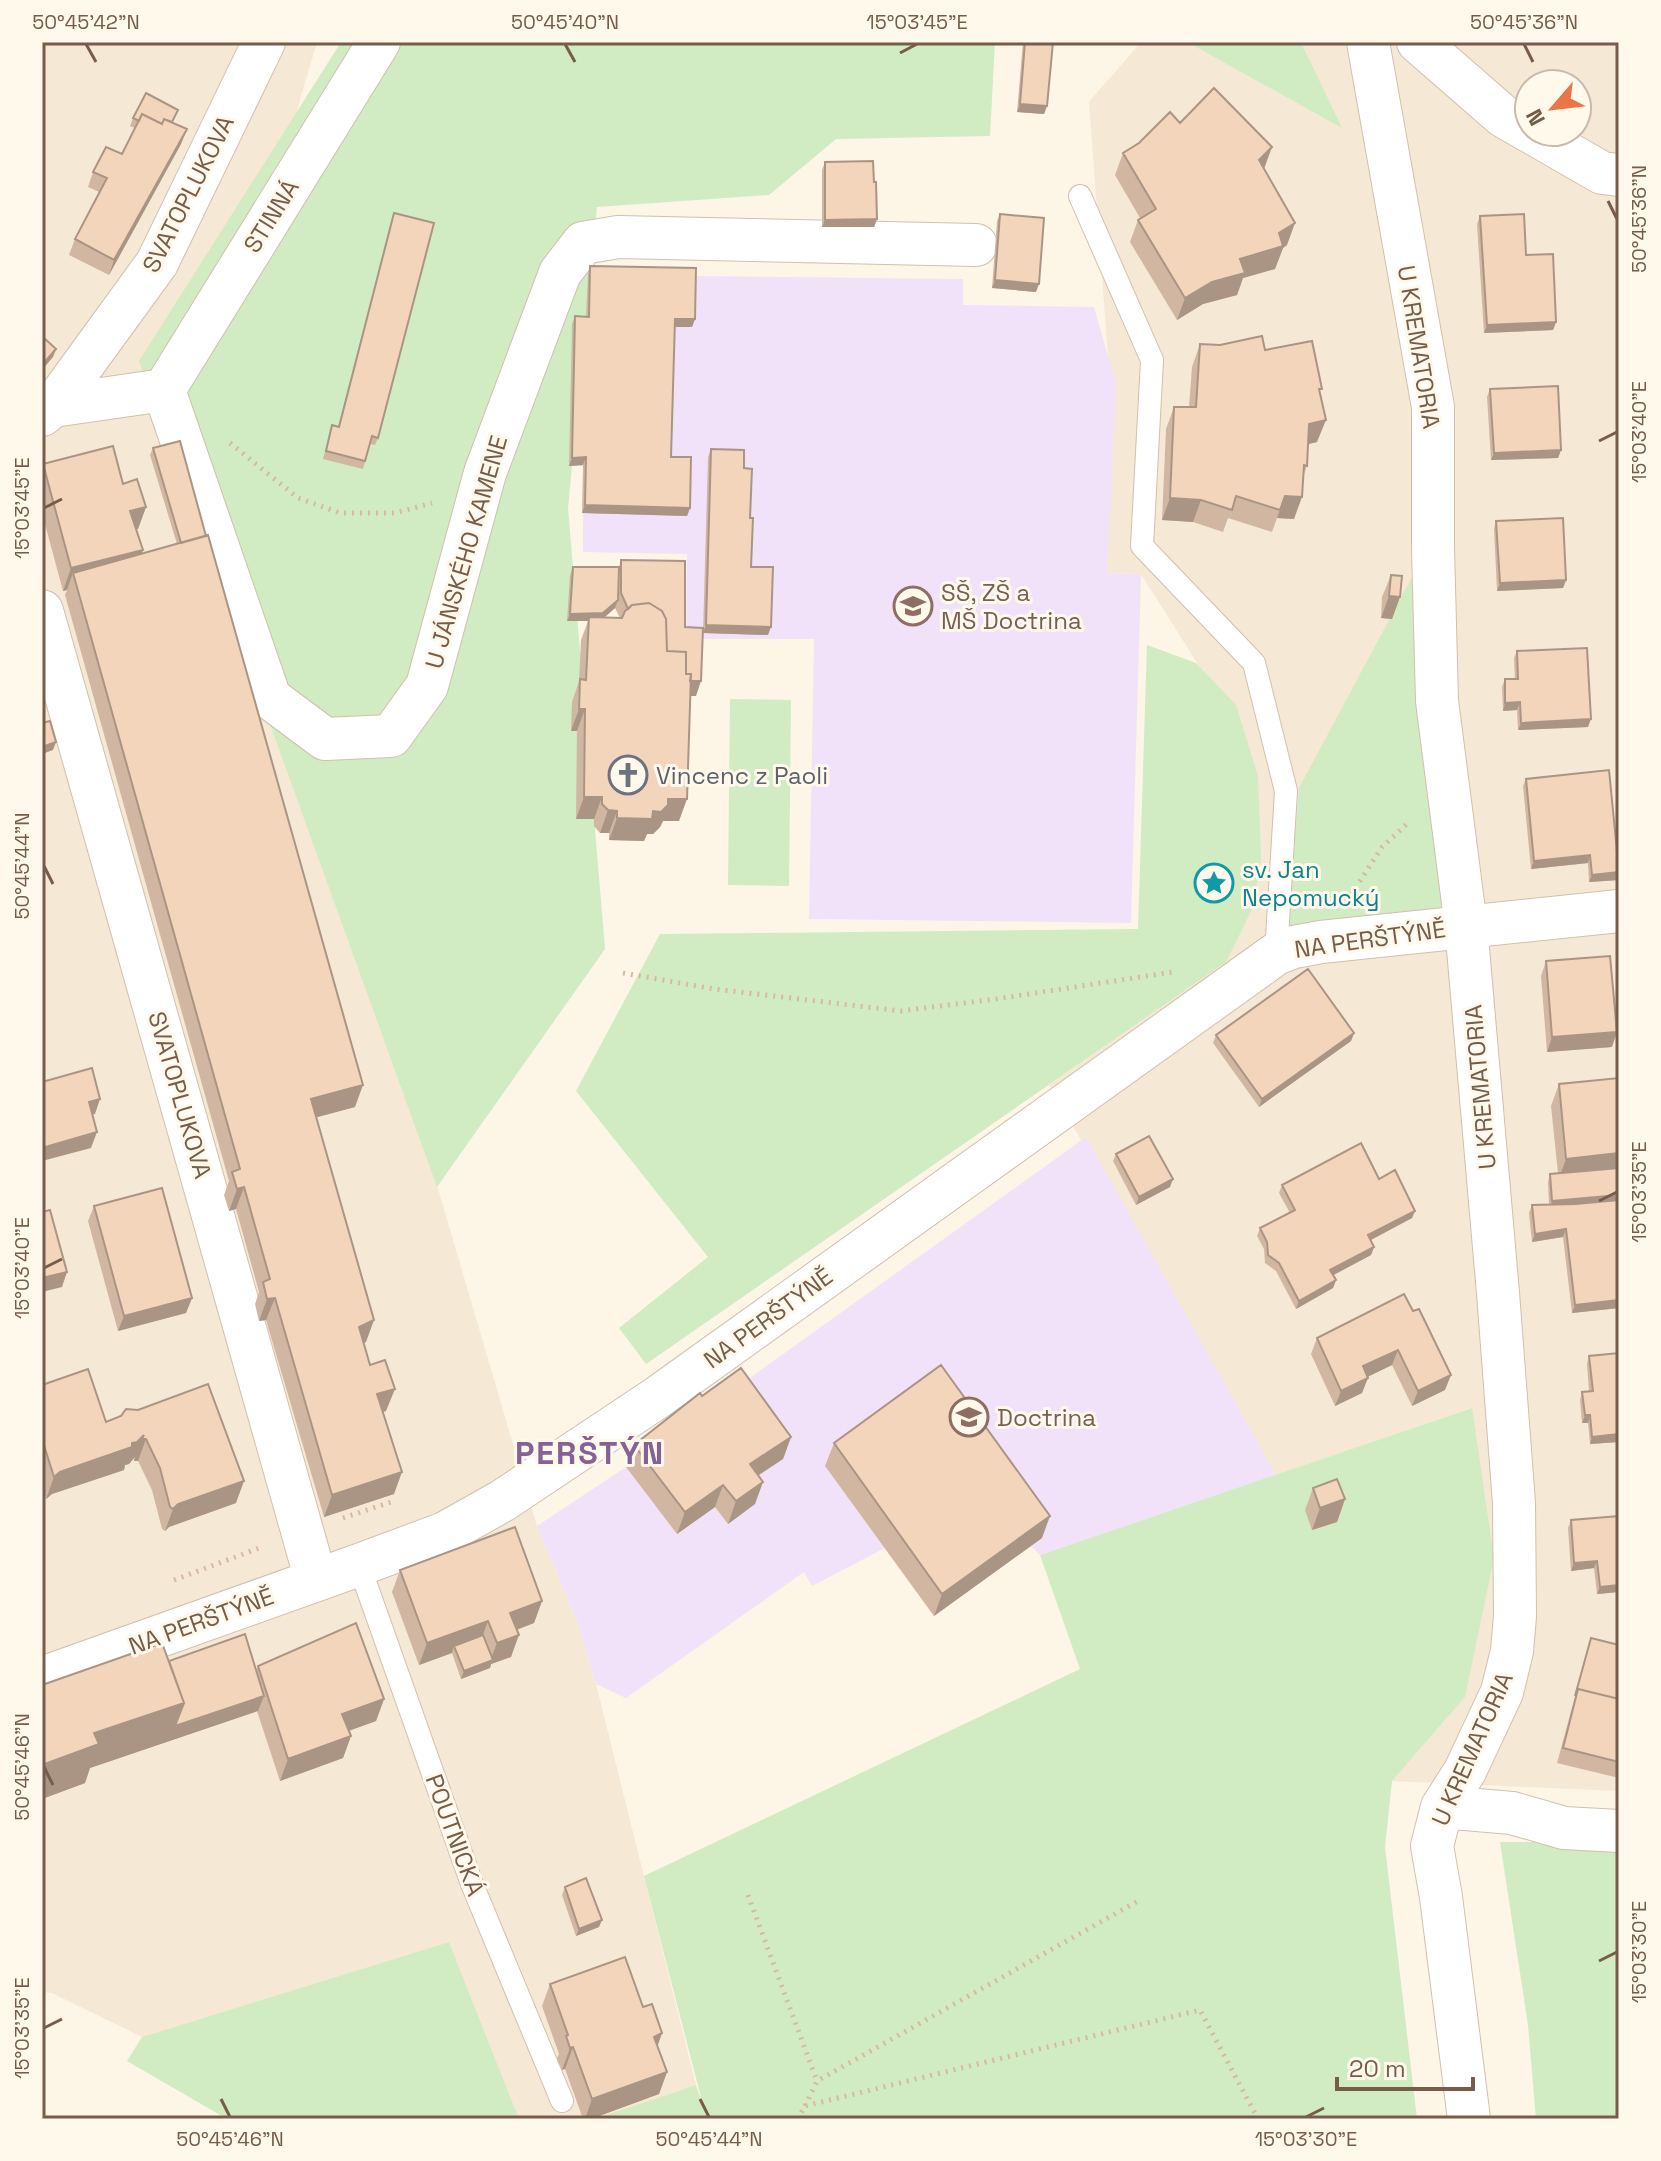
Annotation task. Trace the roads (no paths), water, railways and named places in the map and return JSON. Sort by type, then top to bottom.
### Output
[{"type":"street","name":"SVATOPLUKOVA","points":[[48,410],[157,263],[264,42]]},
{"type":"street","name":"STINNÁ","points":[[164,390],[379,42]]},
{"type":"street","name":"U KREMATORIA","points":[[1368,42],[1433,407],[1437,701],[1466,926],[1514,1503],[1515,1616],[1512,1651],[1502,1692],[1465,1771],[1442,1807],[1432,1846],[1469,2119]]},
{"type":"street","points":[[1418,42],[1513,122]]},
{"type":"street","points":[[1559,148],[1602,173],[1619,175]]},
{"type":"street","name":"U JÁNSKÉHO KAMENE","points":[[164,390],[270,698],[325,739],[391,736],[427,686],[485,473],[560,273],[583,243],[618,237],[976,245]]},
{"type":"street","points":[[48,410],[164,390]]},
{"type":"street","name":"SVATOPLUKOVA","points":[[42,611],[316,1580]]},
{"type":"street","name":"NA PERŠTÝNĚ","points":[[42,1678],[445,1533],[502,1501],[671,1388],[1276,954],[1321,942],[1619,911]]},
{"type":"street","points":[[1442,1807],[1512,1813],[1564,1828],[1619,1831]]},
{"type":"lane","points":[[1080,196],[1152,360],[1142,546],[1254,663],[1286,791],[1276,954]]},
{"type":"lane","name":"POUTNICKÁ","points":[[359,1565],[472,1884],[562,2101]]},
{"type":"place","name":"SŠ, ZŠ a MŠ Doctrina","points":[[913,606]]},
{"type":"place","name":"Vincenc z Paoli","points":[[628,775]]},
{"type":"place","name":"sv. Jan Nepomucký","points":[[1214,883]]},
{"type":"place","name":"Doctrina","points":[[969,1417]]},
{"type":"district","name":"PERŠTÝN","points":[[590,1453]]}]
